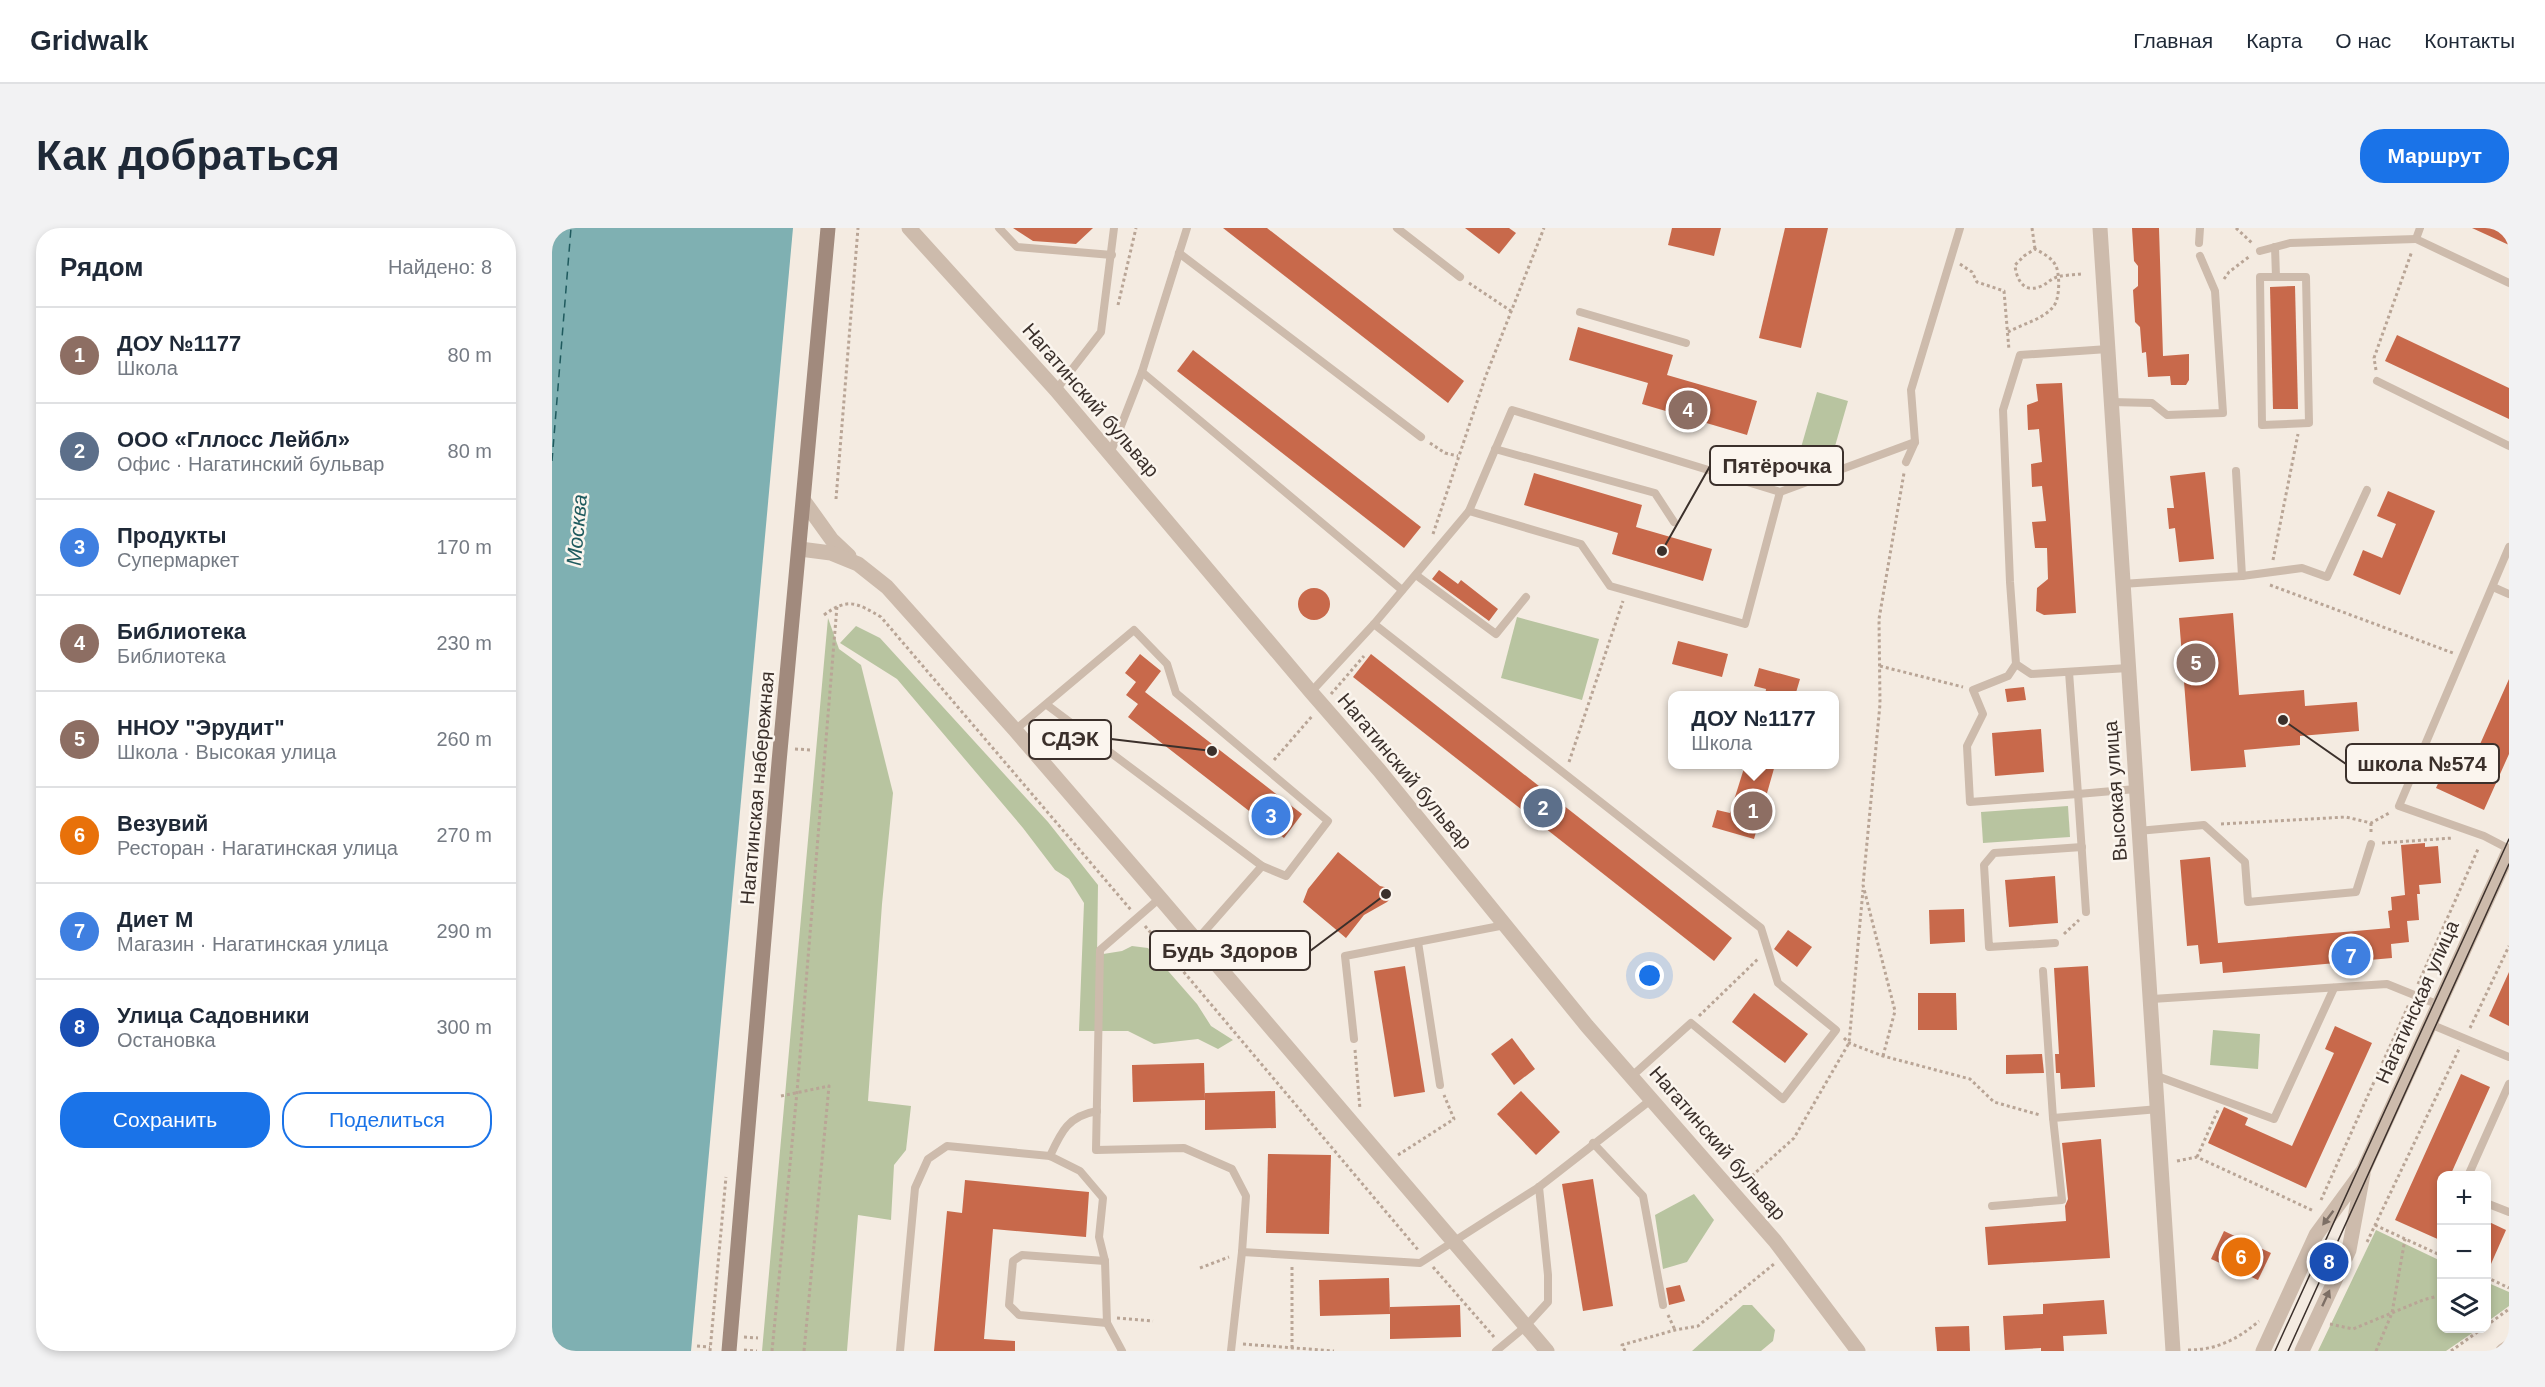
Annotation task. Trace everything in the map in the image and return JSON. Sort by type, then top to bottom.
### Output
[{"type":"main road","name":"Нагатинская набережная","points":[[729,1351],[779,762],[828,228]]},
{"type":"street","name":"Нагатинский бульвар","points":[[909,228],[1056,390],[1379,770],[1505,925],[1775,1241],[1858,1351]]},
{"type":"street","name":"Высокая улица","points":[[2100,228],[2138,831],[2159,1109],[2181,1351]]},
{"type":"street","points":[[804,501],[832,540],[886,587],[1015,730],[1547,1351]]},
{"type":"street","points":[[800,549],[831,553],[858,564]]},
{"type":"street","name":"Нагатинская улица","points":[[2263,1351],[2316,1234],[2363,1171],[2509,850]]},
{"type":"street","name":"Нагатинская улица","points":[[2302,1351],[2349,1250],[2363,1171]]},
{"type":"street","points":[[2503,1351],[2509,1347]]},
{"type":"lane","points":[[999,228],[1017,247],[1112,255]]},
{"type":"lane","points":[[1056,390],[1101,332],[1114,228]]},
{"type":"lane","points":[[1110,453],[1142,372],[1187,228]]},
{"type":"lane","points":[[1397,228],[1460,277]]},
{"type":"lane","points":[[1906,462],[1915,442],[1911,390],[1959,228]]},
{"type":"lane","points":[[2199,243],[2200,228]]},
{"type":"lane","points":[[2416,239],[2420,228]]},
{"type":"lane","points":[[2260,251],[2290,243],[2416,239],[2509,284]]},
{"type":"lane","points":[[2275,248],[2276,277]]},
{"type":"lane","points":[[1179,253],[1421,436]]},
{"type":"lane","points":[[2111,402],[2152,403],[2167,415],[2223,413],[2215,291],[2200,256]]},
{"type":"lane","points":[[2260,277],[2306,277],[2309,423],[2300,423],[2262,425],[2260,277]]},
{"type":"lane","points":[[1580,312],[1686,343]]},
{"type":"lane","points":[[2108,349],[2020,354],[2019,357],[2003,410],[2016,664],[2008,676],[1973,690],[1983,714],[1967,746],[1970,802],[2136,789]]},
{"type":"lane","points":[[1142,372],[1402,591]]},
{"type":"lane","points":[[2377,381],[2509,446]]},
{"type":"lane","points":[[1311,692],[1374,624],[1469,511],[1512,410],[1780,492],[1915,442]]},
{"type":"lane","points":[[1496,449],[1655,493],[1674,522]]},
{"type":"lane","points":[[2236,471],[2242,576]]},
{"type":"lane","points":[[2122,584],[2242,576],[2301,568],[2327,577],[2367,490]]},
{"type":"lane","points":[[1469,511],[1581,544],[1610,586],[1745,624],[1780,492]]},
{"type":"lane","points":[[2509,547],[2399,806],[2484,836],[2509,850]]},
{"type":"lane","points":[[1416,575],[1496,634],[1526,597]]},
{"type":"lane","points":[[2493,587],[2509,594]]},
{"type":"lane","points":[[1374,624],[1761,928],[1778,983],[1836,1030],[1784,1100],[1691,1023],[1632,1076]]},
{"type":"lane","points":[[1015,730],[1134,630],[1167,664],[1176,693],[1328,821],[1286,876],[1262,866],[1047,705]]},
{"type":"lane","points":[[2016,664],[2031,674],[2128,668]]},
{"type":"lane","points":[[2069,672],[2086,912]]},
{"type":"lane","points":[[2138,831],[2204,825],[2245,862],[2248,902],[2356,892],[2371,844]]},
{"type":"lane","points":[[2055,943],[1989,948],[1984,865],[1994,853],[2082,847]]},
{"type":"lane","points":[[1196,941],[1262,866]]},
{"type":"lane","points":[[1160,898],[1100,950],[1096,1150],[1184,1148],[1232,1169],[1246,1196],[1232,1347]]},
{"type":"lane","points":[[1354,1039],[1346,956],[1505,925]]},
{"type":"lane","points":[[1418,942],[1440,1085]]},
{"type":"lane","points":[[1992,1206],[2062,1200],[2053,1118],[2043,971]]},
{"type":"lane","points":[[2152,999],[2387,984],[2439,1005]]},
{"type":"lane","points":[[2157,1076],[2274,1119],[2334,988]]},
{"type":"lane","points":[[2430,1024],[2509,1057]]},
{"type":"lane","points":[[2470,1171],[2509,1084]]},
{"type":"lane","points":[[1242,1252],[1420,1263],[1539,1187],[1652,1099]]},
{"type":"lane","points":[[2053,1118],[2159,1109]]},
{"type":"lane","points":[[1050,1156],[1063,1128],[1084,1113],[1096,1111]]},
{"type":"lane","points":[[1593,1143],[1643,1196],[1663,1305]]},
{"type":"lane","points":[[900,1351],[915,1188],[928,1160],[947,1146],[1050,1156],[1080,1172],[1103,1198],[1099,1237],[1106,1260],[1107,1320],[1122,1351]]},
{"type":"lane","points":[[1499,1349],[1526,1326],[1548,1302],[1548,1275],[1539,1187]]},
{"type":"lane","points":[[2491,1205],[2509,1212]]},
{"type":"lane","points":[[1106,1260],[1022,1255],[1013,1261],[1009,1305],[1019,1315],[1107,1320]]},
{"type":"path","points":[[836,499],[858,228]]},
{"type":"path","points":[[1118,307],[1136,228]]},
{"type":"path","points":[[1433,534],[1458,456],[1544,228]]},
{"type":"path","points":[[2032,228],[2035,249]]},
{"type":"path","points":[[2236,228],[2260,251]]},
{"type":"path","points":[[2377,381],[2374,358],[2416,239]]},
{"type":"path","points":[[2008,332],[2042,316],[2055,306],[2058,297],[2057,267],[2045,253],[2035,249]]},
{"type":"path","points":[[2035,249],[2015,266],[2016,278],[2021,284],[2031,288],[2040,287],[2057,277],[2081,274]]},
{"type":"path","points":[[1950,258],[1972,272],[1977,282],[2004,291],[2010,352],[2019,357]]},
{"type":"path","points":[[2215,291],[2229,272],[2243,260]]},
{"type":"path","points":[[1460,277],[1511,311]]},
{"type":"path","points":[[2300,423],[2268,585],[2463,657]]},
{"type":"path","points":[[1421,436],[1445,453],[1458,456]]},
{"type":"path","points":[[1883,1056],[1895,1011],[1863,885],[1880,704],[1879,620],[1906,462]]},
{"type":"path","points":[[1565,774],[1627,590]]},
{"type":"path","points":[[824,615],[837,605],[850,602],[881,617],[1426,1259],[1499,1349]]},
{"type":"path","points":[[772,1351],[797,1092],[837,605]]},
{"type":"path","points":[[1880,666],[1973,690]]},
{"type":"path","points":[[2204,825],[2346,817],[2371,823],[2390,813]]},
{"type":"path","points":[[2320,1201],[2484,836],[2371,844]]},
{"type":"path","points":[[2055,943],[2086,912]]},
{"type":"path","points":[[2365,1245],[2509,946]]},
{"type":"path","points":[[1691,1023],[1768,950]]},
{"type":"path","points":[[1836,1030],[1849,1043],[1883,1056],[1970,1079],[1994,1102],[2053,1118]]},
{"type":"path","points":[[1354,1039],[1363,1135]]},
{"type":"path","points":[[1387,1162],[1454,1119],[1440,1085]]},
{"type":"path","points":[[781,1096],[829,1086],[804,1351]]},
{"type":"path","points":[[2197,1157],[2223,1099]]},
{"type":"path","points":[[2177,1161],[2197,1157],[2316,1212],[2312,1221]]},
{"type":"path","points":[[2375,1225],[2437,1254]]},
{"type":"path","points":[[2376,1351],[2392,1313],[2405,1239]]},
{"type":"path","points":[[1200,1268],[1242,1252]]},
{"type":"path","points":[[1292,1254],[1292,1348]]},
{"type":"path","points":[[1625,1351],[1622,1345],[1698,1326],[1774,1264]]},
{"type":"path","points":[[2490,1279],[2509,1288]]},
{"type":"path","points":[[2332,1314],[2327,1324],[2353,1329],[2437,1297]]},
{"type":"path","points":[[2491,1323],[2509,1309]]},
{"type":"path","points":[[2181,1351],[2206,1350],[2239,1338],[2262,1319]]},
{"type":"path","points":[[1107,1320],[1153,1321]]},
{"type":"path","points":[[2451,1351],[2476,1333]]},
{"type":"path","points":[[1232,1347],[1334,1351]]},
{"type":"green space","points":[[1817,392],[1848,401],[1829,467],[1798,458]]},
{"type":"green space","points":[[1517,617],[1599,639],[1582,700],[1501,678]]},
{"type":"green space","points":[[828,618],[839,649],[861,665],[893,793],[882,904],[868,1101],[911,1106],[906,1150],[894,1165],[891,1220],[858,1215],[847,1351],[762,1351]]},
{"type":"green space","points":[[856,626],[880,638],[1048,822],[1098,885],[1097,955],[1122,951],[1132,946],[1148,948],[1197,1004],[1211,1026],[1233,1040],[1218,1049],[1198,1039],[1154,1044],[1128,1031],[1079,1031],[1084,903],[1069,879],[1055,870],[1023,828],[897,679],[840,643]]},
{"type":"green space","points":[[2068,806],[2070,837],[1983,843],[1981,812]]},
{"type":"green space","points":[[2213,1030],[2260,1034],[2258,1069],[2210,1065]]},
{"type":"green space","points":[[1694,1194],[1714,1220],[1687,1262],[1663,1269],[1655,1215]]},
{"type":"green space","points":[[2376,1230],[2437,1259],[2437,1333],[2472,1333],[2446,1351],[2318,1351]]},
{"type":"green space","points":[[2491,1284],[2509,1292],[2509,1306],[2491,1319]]},
{"type":"green space","points":[[1743,1305],[1752,1305],[1775,1330],[1773,1341],[1761,1351],[1692,1351]]},
{"type":"water","name":"Москва","points":[[552,228],[793,228],[691,1351],[552,1351]]},
{"type":"building","points":[[1013,228],[1093,228],[1076,244],[1033,241]]},
{"type":"building","points":[[1223,228],[1267,228],[1464,381],[1448,403]]},
{"type":"building","points":[[1465,228],[1509,228],[1516,233],[1499,254]]},
{"type":"building","points":[[1672,228],[1721,228],[1714,256],[1668,245]]},
{"type":"building","points":[[1785,228],[1828,228],[1801,348],[1759,338]]},
{"type":"building","points":[[2132,228],[2159,228],[2163,356],[2189,354],[2189,380],[2186,385],[2171,385],[2170,376],[2148,377],[2146,352],[2142,353],[2140,327],[2135,322],[2133,290],[2138,286],[2138,266],[2134,261]]},
{"type":"building","points":[[2472,228],[2509,228],[2509,245]]},
{"type":"building","points":[[2295,286],[2298,409],[2273,409],[2270,287]]},
{"type":"building","points":[[1578,327],[1673,355],[1667,375],[1757,401],[1747,435],[1642,404],[1648,383],[1569,360]]},
{"type":"building","points":[[2397,335],[2509,388],[2509,419],[2385,361]]},
{"type":"building","points":[[1193,350],[1421,527],[1404,548],[1177,371]]},
{"type":"building","points":[[2062,383],[2076,613],[2044,615],[2036,611],[2037,588],[2048,579],[2047,548],[2035,548],[2032,522],[2046,521],[2042,486],[2032,487],[2031,464],[2042,462],[2039,429],[2028,430],[2027,405],[2038,401],[2036,384]]},
{"type":"building","points":[[2205,472],[2214,559],[2179,562],[2175,528],[2169,529],[2167,508],[2174,508],[2170,476]]},
{"type":"building","points":[[1534,473],[1642,505],[1636,527],[1712,549],[1703,581],[1612,554],[1618,533],[1524,505]]},
{"type":"building","points":[[2388,491],[2435,511],[2400,595],[2353,575],[2363,550],[2382,558],[2396,524],[2377,516]]},
{"type":"building","points":[[1439,570],[1458,584],[1461,580],[1498,609],[1489,621],[1432,579]]},
{"type":"building","points":[[1314,588],[1325,593],[1330,604],[1325,615],[1314,620],[1303,615],[1298,604],[1303,593]]},
{"type":"building","points":[[2233,613],[2239,695],[2304,690],[2305,706],[2357,702],[2359,731],[2300,736],[2300,745],[2244,750],[2246,767],[2191,771],[2179,618]]},
{"type":"building","points":[[1678,641],[1728,654],[1722,677],[1672,664]]},
{"type":"building","points":[[1140,654],[1161,671],[1145,692],[1302,814],[1284,838],[1128,717],[1138,704],[1126,695],[1136,682],[1125,673]]},
{"type":"building","points":[[1371,654],[1732,938],[1714,961],[1353,677]]},
{"type":"building","points":[[1759,668],[1800,679],[1796,691],[1766,691],[1766,689],[1754,686]]},
{"type":"building","points":[[2509,679],[2509,754],[2484,810],[2436,788],[2449,760],[2469,769]]},
{"type":"building","points":[[2024,687],[2026,700],[2007,702],[2005,689]]},
{"type":"building","points":[[2041,729],[2044,772],[1995,776],[1992,733]]},
{"type":"building","points":[[1744,769],[1774,769],[1754,839],[1712,827],[1717,810],[1730,813]]},
{"type":"building","points":[[2425,843],[2425,847],[2438,846],[2441,883],[2419,885],[2420,894],[2417,894],[2419,920],[2407,921],[2409,942],[2391,944],[2392,958],[2223,973],[2222,962],[2200,964],[2198,945],[2187,946],[2180,860],[2210,857],[2218,943],[2390,928],[2388,911],[2392,910],[2391,897],[2405,895],[2401,845]]},
{"type":"building","points":[[1338,852],[1380,886],[1389,888],[1392,893],[1387,902],[1364,915],[1346,938],[1303,902],[1308,889]]},
{"type":"building","points":[[2055,876],[2058,923],[2009,927],[2005,880]]},
{"type":"building","points":[[1964,909],[1965,942],[1930,944],[1929,910]]},
{"type":"building","points":[[1788,930],[1812,947],[1797,967],[1774,949]]},
{"type":"building","points":[[1405,966],[1425,1092],[1394,1097],[1374,971]]},
{"type":"building","points":[[2088,966],[2095,1087],[2061,1089],[2060,1073],[2056,1073],[2055,1054],[2059,1054],[2054,968]]},
{"type":"building","points":[[2509,972],[2509,1026],[2489,1016]]},
{"type":"building","points":[[1754,993],[1808,1034],[1785,1063],[1732,1022]]},
{"type":"building","points":[[1918,993],[1956,993],[1957,1030],[1918,1030]]},
{"type":"building","points":[[2335,1026],[2372,1043],[2306,1188],[2208,1143],[2224,1107],[2248,1118],[2245,1125],[2292,1146],[2334,1053],[2325,1049]]},
{"type":"building","points":[[1512,1038],[1535,1069],[1514,1085],[1491,1054]]},
{"type":"building","points":[[2042,1054],[2044,1073],[2006,1074],[2006,1055]]},
{"type":"building","points":[[1204,1063],[1205,1100],[1133,1102],[1132,1065]]},
{"type":"building","points":[[2461,1074],[2490,1087],[2452,1171],[2437,1171],[2437,1239],[2395,1220]]},
{"type":"building","points":[[1275,1091],[1276,1128],[1205,1130],[1205,1093]]},
{"type":"building","points":[[1521,1091],[1560,1132],[1536,1155],[1497,1114]]},
{"type":"building","points":[[2101,1139],[2110,1258],[1988,1265],[1985,1227],[2066,1221],[2065,1206],[2068,1199],[2062,1143]]},
{"type":"building","points":[[1268,1154],[1331,1155],[1329,1234],[1266,1233]]},
{"type":"building","points":[[1593,1179],[1613,1306],[1583,1311],[1562,1184]]},
{"type":"building","points":[[965,1180],[1089,1192],[1086,1237],[993,1229],[984,1339],[1015,1341],[1015,1351],[934,1351],[947,1211],[962,1213]]},
{"type":"building","points":[[2491,1223],[2506,1230],[2491,1264]]},
{"type":"building","points":[[2224,1231],[2271,1253],[2258,1280],[2211,1259]]},
{"type":"building","points":[[1389,1278],[1390,1314],[1320,1316],[1319,1280]]},
{"type":"building","points":[[1680,1285],[1685,1301],[1669,1305],[1666,1288]]},
{"type":"building","points":[[2104,1300],[2107,1334],[2063,1336],[2064,1351],[2041,1351],[2041,1348],[2005,1350],[2003,1316],[2043,1314],[2043,1304]]},
{"type":"building","points":[[1460,1305],[1461,1337],[1390,1339],[1390,1307]]},
{"type":"building","points":[[1969,1326],[1970,1351],[1937,1351],[1935,1327]]},
{"type":"ferry route","points":[[552,461],[571,228]]},
{"type":"tram line","points":[[2275,1351],[2509,839]]},
{"type":"tram line","points":[[2288,1351],[2509,864]]},
{"type":"place","name":"Библиотека","points":[[1688,410]]},
{"type":"place","name":"Пятёрочка","points":[[1662,551]]},
{"type":"place","name":"ННОУ \"Эрудит\"","points":[[2196,663]]},
{"type":"place","name":"школа №574","points":[[2283,720]]},
{"type":"place","name":"СДЭК","points":[[1212,751]]},
{"type":"place","name":"ООО «Гллосс Лейбл»","points":[[1543,808]]},
{"type":"place","name":"ДОУ №1177","points":[[1753,811]]},
{"type":"place","name":"Продукты","points":[[1271,816]]},
{"type":"place","name":"Будь Здоров","points":[[1386,894]]},
{"type":"place","name":"Диет М","points":[[2351,956]]},
{"type":"place","name":"Везувий","points":[[2241,1257]]},
{"type":"place","name":"Улица Садовники","points":[[2329,1262]]}]
